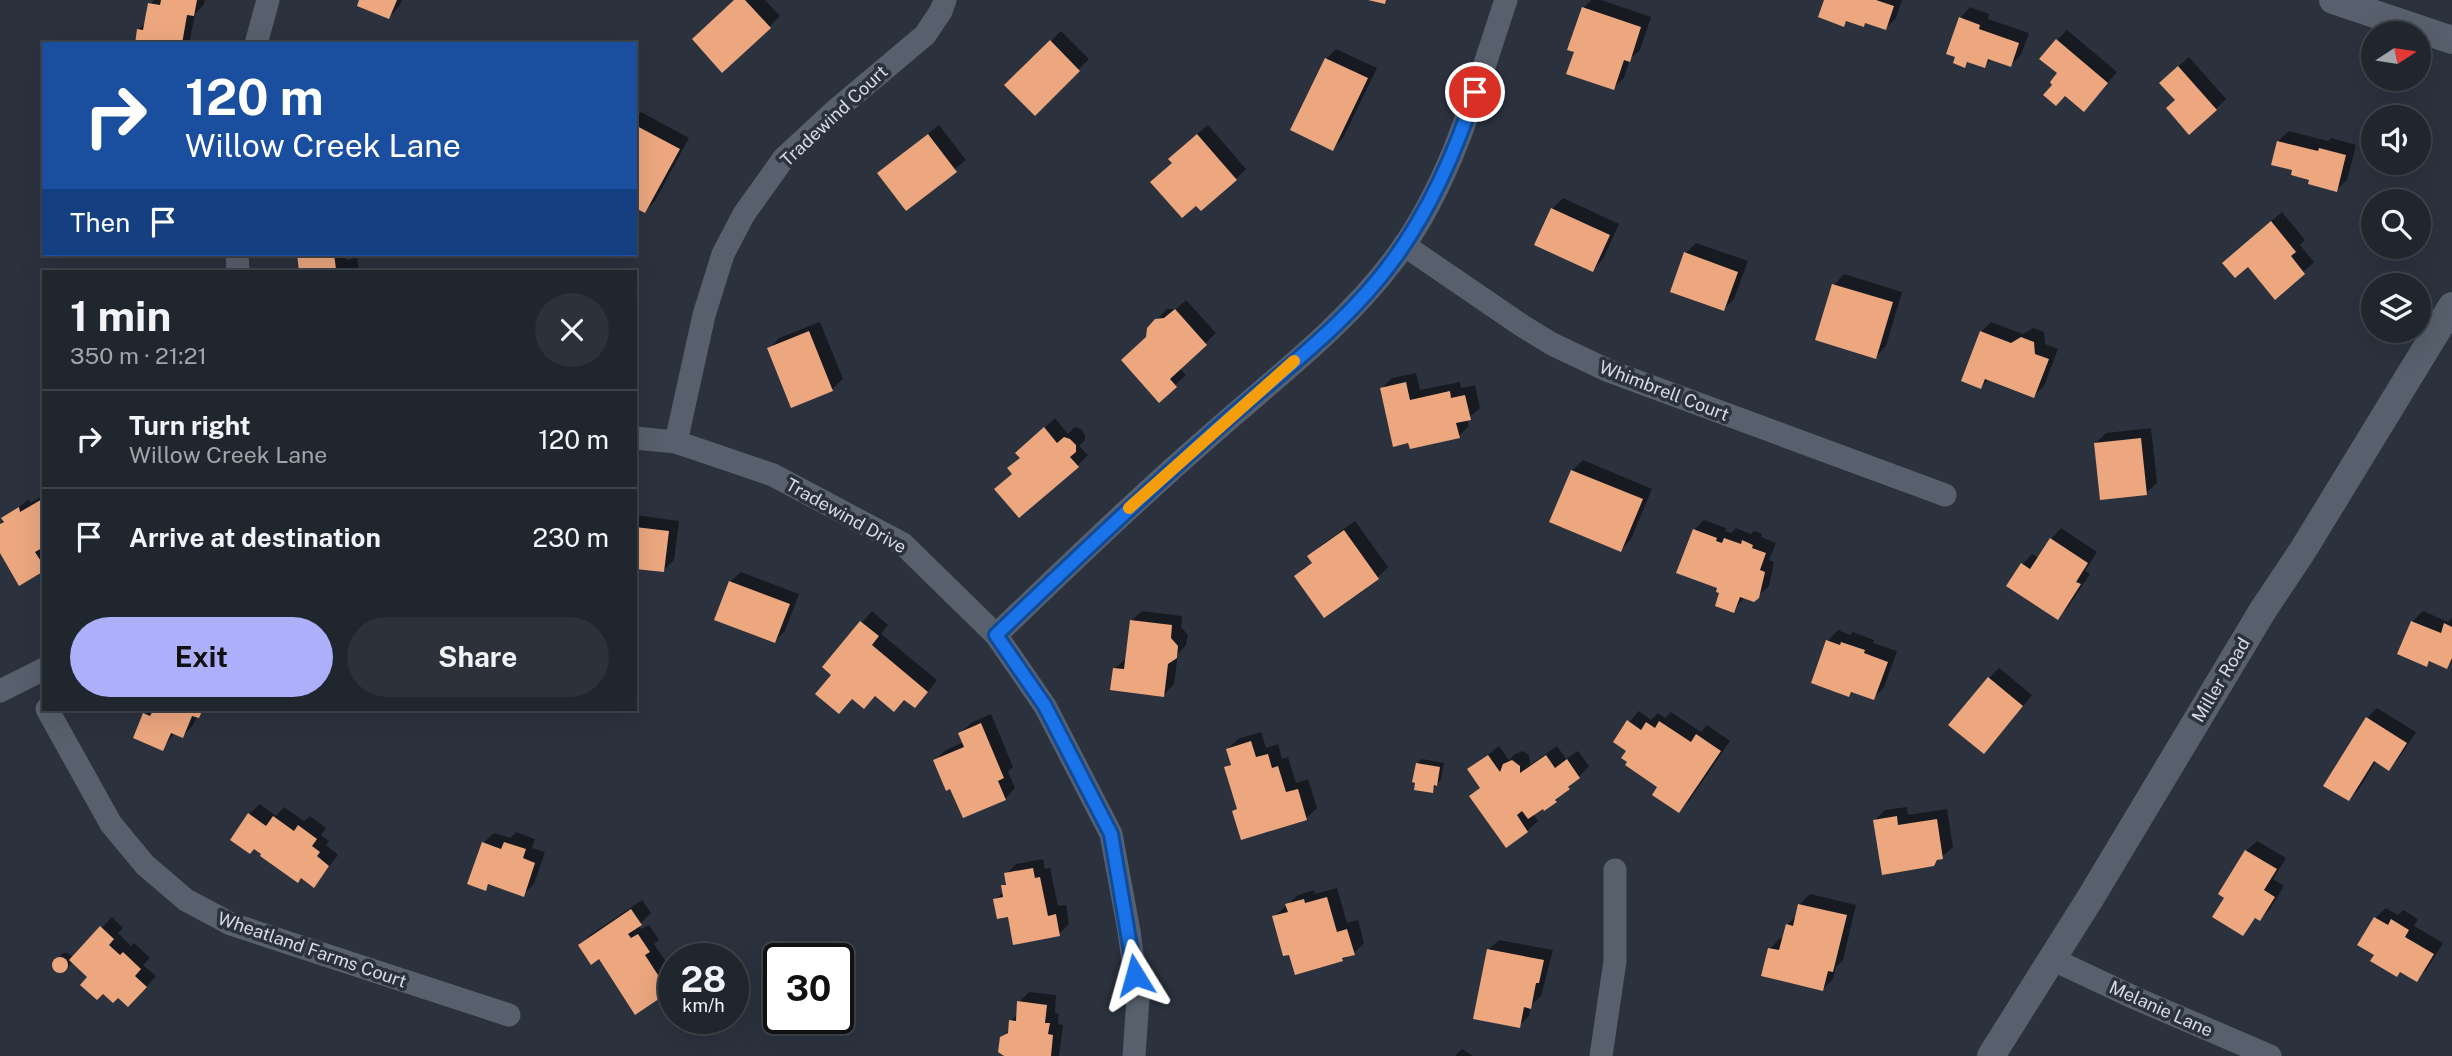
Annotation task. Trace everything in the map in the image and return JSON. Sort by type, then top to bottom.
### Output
[{"type":"street","points":[[257,42],[268,0]]},
{"type":"street","name":"Tradewind Court","points":[[676,442],[705,316],[723,254],[744,214],[784,158],[925,35],[944,0]]},
{"type":"street","points":[[996,635],[1144,493],[1356,304],[1393,261],[1424,213],[1450,162],[1506,0]]},
{"type":"street","points":[[2333,0],[2452,40]]},
{"type":"street","name":"Whimbrell Court","points":[[1404,245],[1521,325],[1552,344],[1609,371],[1945,495]]},
{"type":"street","name":"Miller Road","points":[[1992,1056],[2263,610],[2303,550],[2452,306]]},
{"type":"street","name":"Tradewind Drive","points":[[637,438],[676,442],[773,475],[903,544],[996,635],[1045,706],[1111,834],[1139,998],[1134,1056]]},
{"type":"street","points":[[0,691],[37,673],[42,695]]},
{"type":"street","name":"Wheatland Farms Court","points":[[48,711],[111,824],[145,865],[186,900],[231,924],[509,1015]]},
{"type":"street","points":[[1601,1056],[1615,961],[1615,870]]},
{"type":"street","name":"Melanie Lane","points":[[2052,959],[2135,999],[2270,1056]]},
{"type":"building","points":[[161,0],[197,0],[194,16],[187,15],[182,42],[135,42],[137,29],[143,30],[148,3],[160,5]]},
{"type":"building","points":[[359,0],[397,0],[389,19],[357,6]]},
{"type":"building","points":[[734,0],[745,0],[771,28],[722,73],[692,39]]},
{"type":"building","points":[[1368,0],[1386,0],[1385,4]]},
{"type":"building","points":[[1824,0],[1876,0],[1894,6],[1886,30],[1865,23],[1864,27],[1846,21],[1844,27],[1818,17]]},
{"type":"building","points":[[1582,7],[1641,27],[1630,62],[1624,60],[1614,90],[1566,74],[1574,52],[1567,50]]},
{"type":"building","points":[[1959,17],[1980,25],[1979,29],[2019,43],[2011,67],[1988,59],[1985,68],[1967,62],[1965,68],[1953,63],[1955,57],[1946,54]]},
{"type":"building","points":[[2056,39],[2108,83],[2084,112],[2065,96],[2056,106],[2043,95],[2052,85],[2050,82],[2057,73],[2039,59]]},
{"type":"building","points":[[1050,40],[1080,71],[1035,116],[1004,85]]},
{"type":"building","points":[[1325,58],[1368,78],[1333,151],[1290,130]]},
{"type":"building","points":[[2178,66],[2217,110],[2189,135],[2166,108],[2175,100],[2159,83]]},
{"type":"building","points":[[637,126],[680,149],[645,213],[637,209]]},
{"type":"building","points":[[928,134],[957,172],[906,211],[877,173]]},
{"type":"building","points":[[1197,134],[1237,180],[1201,211],[1196,206],[1182,218],[1150,182],[1172,163],[1168,159]]},
{"type":"building","points":[[2277,141],[2346,155],[2337,192],[2308,184],[2309,180],[2291,175],[2292,170],[2271,165]]},
{"type":"building","points":[[1551,208],[1610,235],[1593,272],[1534,245]]},
{"type":"building","points":[[2271,221],[2296,252],[2291,256],[2305,274],[2275,300],[2248,267],[2235,278],[2222,263]]},
{"type":"building","points":[[1684,252],[1738,272],[1724,311],[1670,292]]},
{"type":"building","points":[[297,256],[334,256],[336,269],[348,268],[348,270],[299,270]]},
{"type":"building","points":[[1832,284],[1893,302],[1876,359],[1815,340]]},
{"type":"building","points":[[1175,309],[1207,345],[1170,379],[1177,387],[1159,403],[1121,360],[1146,337],[1147,328],[1155,319],[1164,318]]},
{"type":"building","points":[[809,331],[833,391],[791,408],[767,348]]},
{"type":"building","points":[[1980,331],[2011,343],[2021,337],[2034,342],[2035,354],[2049,359],[2034,398],[1985,379],[1981,389],[1961,381]]},
{"type":"building","points":[[1406,382],[1410,400],[1450,391],[1451,398],[1465,395],[1471,420],[1456,423],[1460,438],[1410,449],[1408,443],[1393,447],[1380,388]]},
{"type":"building","points":[[1044,427],[1057,443],[1064,437],[1076,445],[1076,452],[1070,457],[1079,467],[1019,518],[994,489],[1012,474],[1007,468],[1020,458],[1015,453]]},
{"type":"building","points":[[2141,438],[2147,495],[2100,500],[2094,443]]},
{"type":"building","points":[[1571,470],[1643,499],[1621,552],[1549,522]]},
{"type":"building","points":[[42,499],[42,548],[35,552],[42,563],[42,572],[19,586],[0,553],[0,524],[4,522],[1,518],[19,507],[20,512]]},
{"type":"building","points":[[637,527],[669,531],[664,572],[637,569]]},
{"type":"building","points":[[1693,529],[1717,538],[1716,541],[1722,543],[1724,538],[1741,544],[1742,540],[1753,545],[1752,548],[1766,553],[1760,570],[1765,572],[1759,598],[1754,602],[1740,597],[1734,613],[1715,606],[1719,593],[1716,592],[1717,588],[1676,573]]},
{"type":"building","points":[[1344,530],[1379,579],[1324,618],[1294,576],[1312,563],[1307,556]]},
{"type":"building","points":[[2050,538],[2088,563],[2076,582],[2081,584],[2058,620],[2006,586],[2021,563],[2030,569]]},
{"type":"building","points":[[729,581],[790,604],[775,643],[714,620]]},
{"type":"building","points":[[1130,620],[1172,625],[1171,638],[1178,646],[1177,658],[1168,664],[1164,697],[1110,690],[1113,668],[1124,669]]},
{"type":"building","points":[[860,621],[879,636],[872,645],[928,692],[915,708],[904,700],[894,712],[875,696],[864,709],[852,699],[839,714],[815,694],[831,675],[822,667]]},
{"type":"building","points":[[2411,621],[2441,633],[2444,623],[2452,627],[2452,658],[2447,669],[2429,661],[2427,667],[2397,654]]},
{"type":"building","points":[[1826,640],[1865,650],[1864,653],[1888,662],[1874,700],[1851,692],[1849,697],[1811,683]]},
{"type":"building","points":[[1988,677],[2023,706],[1984,754],[1948,725]]},
{"type":"building","points":[[153,711],[202,711],[199,718],[192,716],[183,738],[171,733],[163,751],[133,738],[143,713],[150,716]]},
{"type":"building","points":[[2366,717],[2407,743],[2389,771],[2374,761],[2349,801],[2323,786]]},
{"type":"building","points":[[1627,720],[1641,730],[1646,722],[1655,728],[1659,721],[1691,742],[1696,734],[1721,751],[1679,813],[1652,795],[1657,787],[1625,765],[1627,762],[1621,758],[1626,751],[1613,742]]},
{"type":"building","points":[[981,723],[1004,778],[998,781],[1006,800],[963,818],[950,789],[946,791],[933,760],[964,747],[958,733]]},
{"type":"building","points":[[1251,741],[1256,757],[1268,754],[1272,768],[1278,766],[1286,792],[1298,789],[1307,820],[1241,840],[1232,811],[1237,809],[1224,767],[1231,765],[1226,749]]},
{"type":"building","points":[[1488,755],[1500,772],[1503,764],[1512,760],[1520,766],[1520,773],[1546,755],[1555,768],[1567,759],[1580,778],[1555,800],[1557,802],[1544,811],[1543,809],[1528,819],[1522,811],[1517,815],[1528,832],[1506,848],[1469,796],[1480,788],[1467,769]]},
{"type":"building","points":[[1416,763],[1440,767],[1433,793],[1414,790],[1415,783],[1412,782]]},
{"type":"building","points":[[248,813],[266,826],[273,816],[294,831],[298,825],[317,839],[312,846],[320,852],[317,856],[329,866],[314,888],[301,878],[298,883],[254,849],[250,854],[230,840]]},
{"type":"building","points":[[1897,816],[1898,825],[1937,819],[1943,859],[1937,860],[1934,866],[1882,875],[1873,820]]},
{"type":"building","points":[[482,842],[501,849],[504,842],[526,849],[523,858],[535,863],[524,897],[488,884],[486,891],[467,884]]},
{"type":"building","points":[[2245,850],[2277,869],[2264,890],[2275,897],[2260,921],[2255,918],[2243,936],[2212,917],[2224,898],[2218,894]]},
{"type":"building","points":[[1033,868],[1035,878],[1040,877],[1048,916],[1056,914],[1060,936],[1013,945],[1008,917],[997,919],[993,899],[1003,897],[1001,885],[1006,885],[1004,873]]},
{"type":"building","points":[[1327,897],[1337,932],[1347,929],[1355,955],[1295,975],[1289,955],[1283,956],[1272,916],[1288,912],[1285,904],[1304,899],[1305,903]]},
{"type":"building","points":[[1798,904],[1847,915],[1833,972],[1828,971],[1823,991],[1761,976],[1768,948],[1779,950],[1786,924],[1793,926]]},
{"type":"building","points":[[631,909],[642,925],[628,934],[631,938],[638,934],[650,952],[645,955],[658,975],[658,999],[635,1015],[599,959],[591,965],[578,945]]},
{"type":"building","points":[[2374,917],[2388,925],[2391,919],[2409,930],[2405,937],[2434,954],[2417,982],[2400,972],[2397,977],[2370,961],[2374,955],[2357,945]]},
{"type":"building","points":[[100,926],[114,939],[109,945],[120,955],[123,952],[141,969],[135,976],[147,987],[128,1007],[118,998],[113,1003],[103,994],[97,1000],[80,985],[87,977],[69,960]]},
{"type":"building","points":[[1487,949],[1544,960],[1531,1009],[1524,1007],[1520,1028],[1473,1019]]},
{"type":"building","points":[[57,957],[63,957],[68,965],[66,971],[57,973],[52,968],[52,962]]},
{"type":"building","points":[[1017,1001],[1047,1005],[1045,1023],[1050,1023],[1048,1034],[1053,1035],[1051,1056],[1004,1056],[998,1052],[1000,1037],[1008,1033],[1009,1020],[1016,1021]]},
{"type":"slow traffic","points":[[1129,508],[1294,361]]},
{"type":"route","points":[[1135,975],[1111,834],[1045,706],[996,635],[1144,493],[1356,304],[1393,261],[1424,213],[1450,162],[1475,92]]}]
